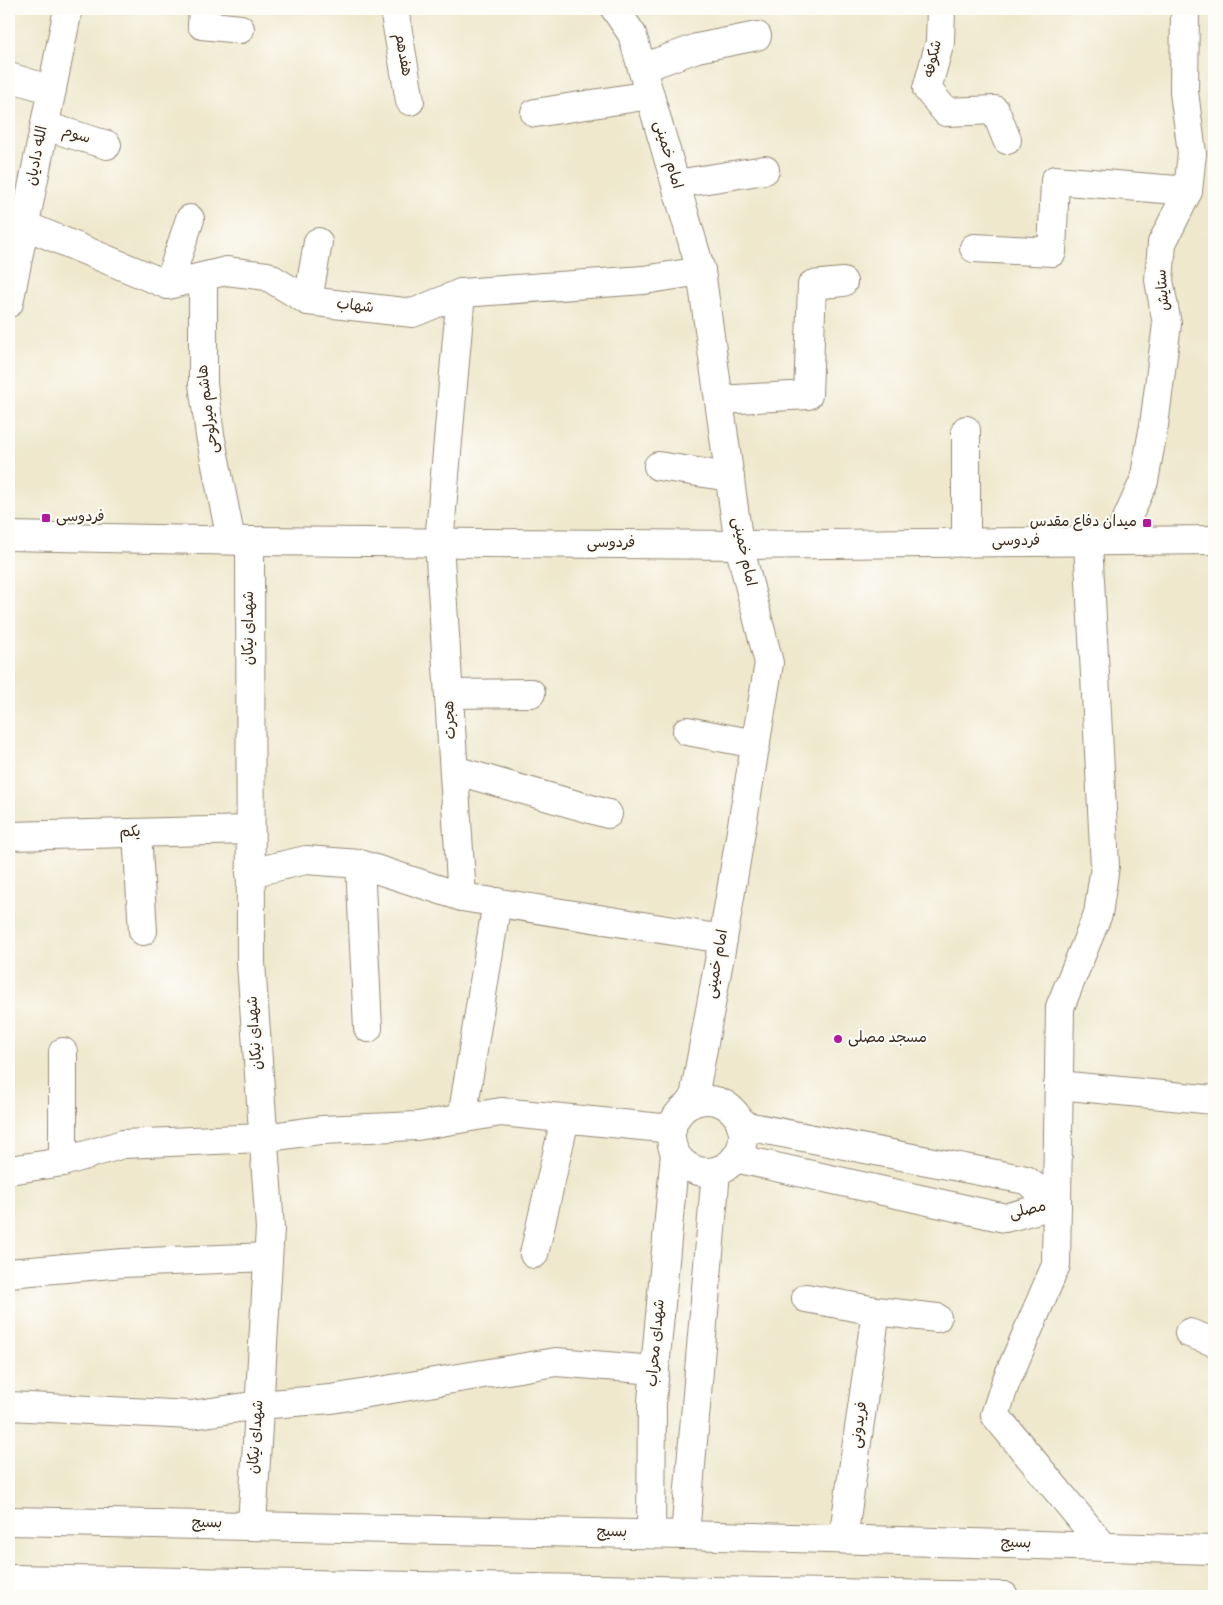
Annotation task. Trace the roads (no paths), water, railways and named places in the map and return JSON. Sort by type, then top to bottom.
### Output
[{"type":"street","name":"الله دادیان","points":[[9,303],[17,220],[44,126],[68,9]]},
{"type":"street","points":[[204,9],[202,25],[240,29]]},
{"type":"street","name":"هفدهم","points":[[394,9],[410,101]]},
{"type":"street","name":"امام خمینی","points":[[616,9],[632,34],[701,271],[739,545],[769,663],[723,939],[693,1103]]},
{"type":"street","name":"شکوفه","points":[[940,9],[940,42],[927,90],[946,112],[995,110],[1007,140]]},
{"type":"street","name":"ستایش","points":[[1117,541],[1144,481],[1154,425],[1167,324],[1159,280],[1162,243],[1188,191],[1192,153],[1184,92],[1185,9]]},
{"type":"street","points":[[642,68],[697,48],[757,36]]},
{"type":"street","points":[[9,77],[52,90]]},
{"type":"street","points":[[535,113],[650,95]]},
{"type":"street","name":"سوم","points":[[44,126],[107,145]]},
{"type":"street","points":[[676,184],[765,170]]},
{"type":"street","points":[[974,248],[1052,252],[1055,180],[1188,191]]},
{"type":"street","points":[[17,220],[168,285],[190,219]]},
{"type":"street","points":[[308,301],[318,242]]},
{"type":"street","name":"شهاب","points":[[168,285],[226,271],[267,276],[308,301],[413,313],[461,293],[644,280],[701,271]]},
{"type":"street","name":"هاشم میرلوحی","points":[[203,277],[203,384],[210,435],[241,541]]},
{"type":"street","points":[[719,400],[808,395],[812,284],[843,282]]},
{"type":"street","name":"هجرت","points":[[461,293],[439,543],[462,897]]},
{"type":"street","points":[[966,430],[966,543]]},
{"type":"street","points":[[658,466],[730,478]]},
{"type":"street","name":"فردوسی","points":[[9,536],[241,541],[739,545],[1214,540]]},
{"type":"street","name":"شهدای نیکان","points":[[241,541],[250,830],[251,962],[270,1228],[252,1525]]},
{"type":"street","points":[[1088,542],[1105,866],[1098,914],[1060,1007],[1056,1265],[1005,1384],[995,1415],[1104,1547]]},
{"type":"street","points":[[450,694],[531,693]]},
{"type":"street","points":[[687,731],[756,744]]},
{"type":"street","points":[[454,770],[608,814]]},
{"type":"street","name":"یکم","points":[[9,836],[250,830]]},
{"type":"street","points":[[137,833],[143,931]]},
{"type":"street","points":[[250,873],[306,860],[360,864],[462,897],[723,939]]},
{"type":"street","points":[[360,864],[368,1028]]},
{"type":"street","points":[[462,1118],[497,902]]},
{"type":"street","points":[[63,1052],[63,1162]]},
{"type":"street","points":[[1058,1085],[1214,1100]]},
{"type":"street","points":[[716,1101],[727,1106],[736,1114],[741,1125],[743,1136],[741,1148],[725,1165],[704,1172],[692,1169],[682,1162],[673,1141],[676,1118],[683,1109],[693,1103],[716,1101]]},
{"type":"street","points":[[9,1170],[63,1162],[123,1144],[263,1138],[321,1130],[417,1126],[501,1112],[564,1119],[673,1141]]},
{"type":"street","points":[[534,1254],[564,1119]]},
{"type":"street","name":"مصلی","points":[[741,1125],[1026,1180],[1057,1204]]},
{"type":"street","name":"شهدای محراب","points":[[651,1534],[652,1401],[673,1141]]},
{"type":"street","points":[[684,1535],[725,1165]]},
{"type":"street","name":"مصلی","points":[[725,1165],[1006,1218],[1057,1204]]},
{"type":"street","points":[[9,1273],[124,1262],[268,1257]]},
{"type":"street","points":[[806,1298],[876,1311],[937,1318]]},
{"type":"street","name":"فریدونی","points":[[843,1539],[876,1311]]},
{"type":"street","points":[[9,1406],[191,1415],[259,1405],[331,1399],[556,1362],[655,1370]]},
{"type":"street","name":"بسیج","points":[[9,1520],[651,1534],[1214,1550]]},
{"type":"street","points":[[9,1579],[110,1589],[1004,1596]]},
{"type":"place","name":"فردوسی","points":[[46,518]]},
{"type":"place","name":"میدان دفاع مقدس","points":[[1147,523]]},
{"type":"place","name":"مسجد مصلی","points":[[838,1039]]}]
